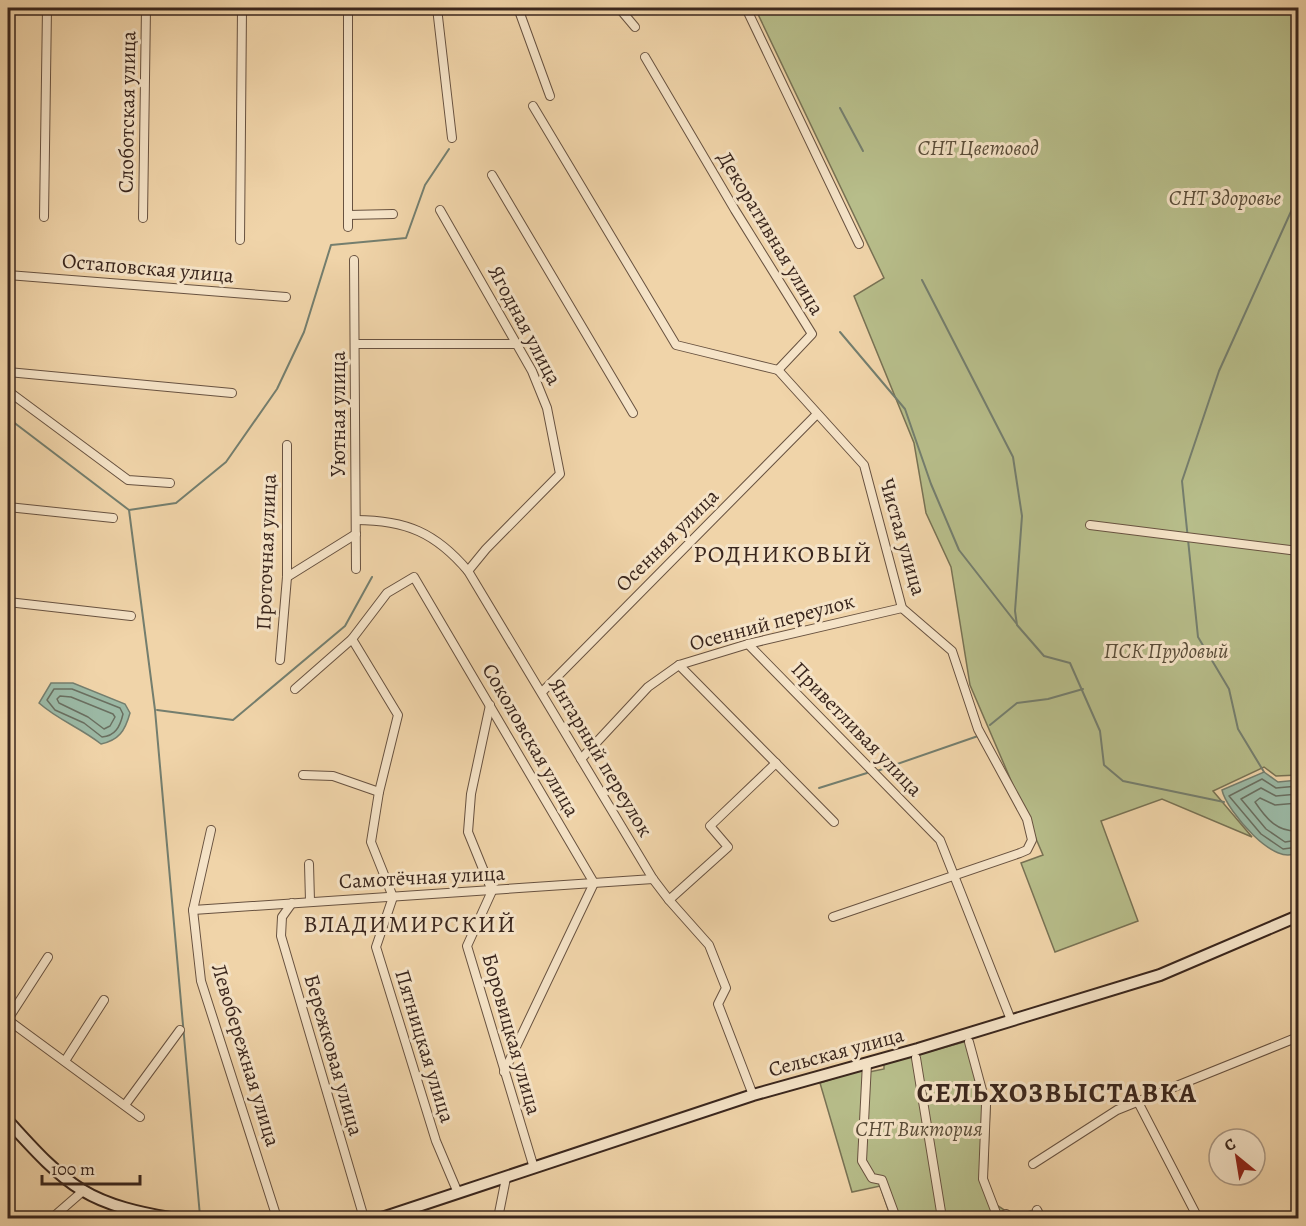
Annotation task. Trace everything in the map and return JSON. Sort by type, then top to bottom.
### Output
[{"type":"street","points":[[44,217],[46,8]]},
{"type":"street","name":"Слоботская улица","points":[[143,218],[146,8]]},
{"type":"street","points":[[240,240],[242,8]]},
{"type":"street","points":[[348,8],[348,227]]},
{"type":"street","points":[[437,8],[452,138]]},
{"type":"street","points":[[518,8],[550,96]]},
{"type":"street","points":[[619,8],[635,27]]},
{"type":"street","points":[[746,8],[860,244]]},
{"type":"street","name":"Декоративная улица","points":[[645,57],[735,210],[812,334],[778,370]]},
{"type":"street","points":[[533,105],[676,345],[778,370]]},
{"type":"street","points":[[492,175],[633,413]]},
{"type":"street","name":"Ягодная улица","points":[[440,210],[518,344],[544,398],[561,474],[486,549],[468,572]]},
{"type":"street","points":[[348,214],[393,214]]},
{"type":"street","name":"Уютная улица","points":[[354,260],[356,569]]},
{"type":"street","name":"Остаповская улица","points":[[8,275],[286,297]]},
{"type":"street","points":[[356,344],[518,344]]},
{"type":"street","name":"Чистая улица","points":[[778,370],[864,465],[902,608],[952,651],[978,729],[1027,819],[1032,840],[1027,850],[955,876]]},
{"type":"street","points":[[8,372],[232,393]]},
{"type":"street","points":[[8,391],[128,480],[170,483]]},
{"type":"street","name":"Осенняя улица","points":[[542,693],[817,414]]},
{"type":"street","name":"Проточная улица","points":[[280,660],[287,577],[287,445]]},
{"type":"street","points":[[8,507],[113,518]]},
{"type":"street","name":"Янтарный переулок","points":[[356,520],[387,520],[412,527],[433,538],[468,572],[653,879],[709,945],[726,988],[718,1004],[753,1095]]},
{"type":"street","points":[[1090,525],[1299,551]]},
{"type":"street","points":[[287,577],[356,534]]},
{"type":"street","name":"Соколовская улица","points":[[295,689],[352,639],[387,593],[414,577],[594,883]]},
{"type":"street","points":[[8,602],[131,616]]},
{"type":"street","name":"Осенний переулок","points":[[581,759],[648,687],[680,665],[748,644],[902,608]]},
{"type":"street","points":[[352,639],[398,715],[379,792],[371,842],[393,897]]},
{"type":"street","name":"Приветливая улица","points":[[748,644],[940,840],[955,876]]},
{"type":"street","points":[[680,665],[834,822]]},
{"type":"street","points":[[490,705],[471,794],[468,832],[492,891]]},
{"type":"street","points":[[669,900],[728,847],[710,826],[776,763]]},
{"type":"street","points":[[303,775],[333,776],[379,792]]},
{"type":"street","name":"Левобережная улица","points":[[210,830],[193,910],[201,981],[277,1218]]},
{"type":"street","points":[[309,864],[310,901]]},
{"type":"street","points":[[833,917],[955,876],[1011,1020]]},
{"type":"street","name":"Самотёчная улица","points":[[193,910],[653,879]]},
{"type":"street","points":[[504,1072],[594,883]]},
{"type":"street","name":"Боровицкая улица","points":[[492,891],[467,946],[534,1168]]},
{"type":"street","name":"Пятницкая улица","points":[[393,897],[376,947],[436,1141],[458,1193]]},
{"type":"street","name":"Бережковая улица","points":[[292,903],[282,917],[281,936],[364,1218]]},
{"type":"street","name":"Сельская улица","points":[[382,1218],[753,1095],[1160,975],[1299,916]]},
{"type":"street","points":[[48,957],[8,1020],[140,1117]]},
{"type":"street","points":[[65,1061],[104,1000]]},
{"type":"street","points":[[125,1105],[180,1030]]},
{"type":"street","points":[[1033,1164],[1117,1110],[1299,1037]]},
{"type":"street","points":[[969,1042],[986,1105],[983,1179],[998,1218],[1006,1214],[1012,1218]]},
{"type":"street","points":[[916,1058],[942,1218]]},
{"type":"street","points":[[867,1063],[862,1161],[872,1178],[882,1180],[896,1218]]},
{"type":"street","points":[[1138,1102],[1198,1218]]},
{"type":"street","points":[[8,1121],[62,1174],[83,1191],[135,1215],[170,1218]]},
{"type":"street","points":[[498,1218],[506,1178]]},
{"type":"street","points":[[52,1218],[83,1191]]},
{"type":"street","points":[[1037,1210],[1041,1218]]},
{"type":"green space","points":[[755,8],[1298,8],[1298,775],[1276,776],[1264,767],[1213,791],[1252,837],[1162,799],[1101,821],[1138,921],[1055,952],[1021,863],[1043,855],[970,685],[951,567],[926,513],[914,443],[854,296],[884,278]]},
{"type":"green space","name":"СНТ Виктория","points":[[971,1040],[990,1104],[987,1178],[995,1204],[1015,1217],[1038,1208],[1045,1218],[891,1218],[880,1186],[852,1192],[820,1083],[863,1069],[864,1073],[884,1069],[884,1064]]},
{"type":"water","points":[[51,683],[73,683],[125,704],[130,713],[123,730],[117,737],[101,744],[54,714],[39,703]]},
{"type":"water","points":[[1264,772],[1278,782],[1298,780],[1298,851],[1289,855],[1278,853],[1254,836],[1233,811],[1222,790]]},
{"type":"waterway","points":[[840,108],[863,151]]},
{"type":"waterway","points":[[129,510],[176,503],[226,462],[277,389],[304,332],[331,245],[406,238],[425,185],[449,149]]},
{"type":"waterway","points":[[1264,772],[1238,729],[1229,689],[1198,637],[1182,481],[1219,371],[1298,196]]},
{"type":"waterway","points":[[922,280],[1013,457],[1022,516],[1015,611],[1017,625],[1044,656],[1070,663],[1100,731],[1104,765],[1123,781],[1224,802]]},
{"type":"waterway","points":[[840,332],[905,409],[931,484],[959,550],[1016,623]]},
{"type":"waterway","points":[[8,418],[129,510],[155,710],[200,1216]]},
{"type":"waterway","points":[[157,710],[233,720],[345,626],[372,577]]},
{"type":"waterway","points":[[990,725],[1017,703],[1048,699],[1083,689]]},
{"type":"waterway","points":[[877,771],[978,736]]},
{"type":"waterway","points":[[819,788],[867,773]]},
{"type":"district","name":"РОДНИКОВЫЙ","points":[[783,554]]},
{"type":"district","name":"ВЛАДИМИРСКИЙ","points":[[410,924]]},
{"type":"district","name":"СЕЛЬХОЗВЫСТАВКА","points":[[1057,1093]]},
{"type":"park label","name":"СНТ Цветовод","points":[[978,148]]},
{"type":"park label","name":"СНТ Здоровье","points":[[1225,198]]},
{"type":"park label","name":"ПСК Прудовый","points":[[1166,651]]}]
